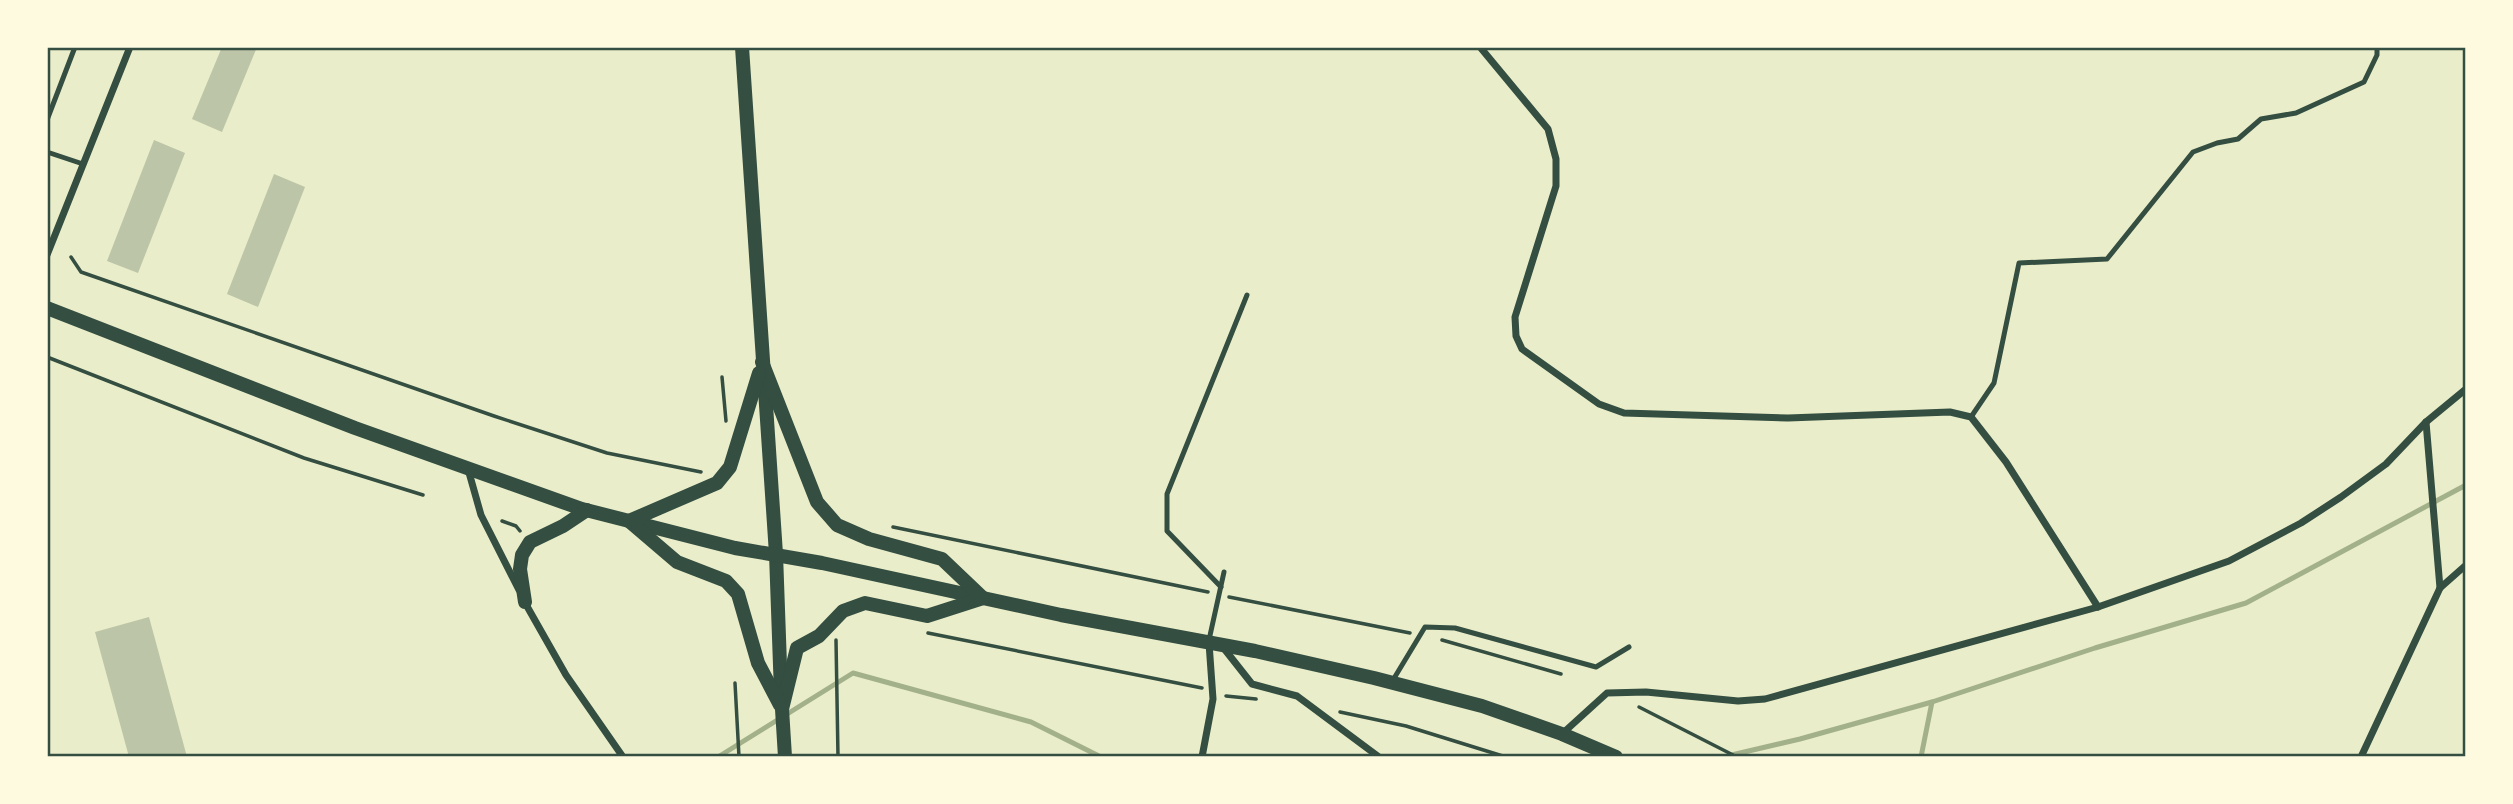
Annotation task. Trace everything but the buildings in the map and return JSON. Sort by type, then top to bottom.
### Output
[{"type":"main road","points":[[742,47],[776,554],[785,757]]},
{"type":"main road","points":[[47,308],[468,469],[587,510],[735,548],[1255,651],[1391,683],[1482,706],[1562,734],[1616,757]]},
{"type":"main road","points":[[629,521],[717,483],[730,467],[762,362]]},
{"type":"main road","points":[[762,362],[817,502],[825,513],[837,525],[869,539],[942,559],[983,598]]},
{"type":"main road","points":[[525,602],[520,569],[522,555],[530,542],[563,526],[587,510]]},
{"type":"main road","points":[[629,521],[677,562],[726,581],[738,594],[758,663],[782,709]]},
{"type":"main road","points":[[782,709],[797,648],[819,636],[843,611],[865,603],[927,616],[983,598]]},
{"type":"street","points":[[47,255],[130,47]]},
{"type":"street","points":[[1480,47],[1548,130],[1556,159],[1556,186],[1515,317],[1516,336],[1522,349],[1599,404],[1624,413],[1788,418],[1950,412],[1971,417],[2006,463],[2098,607]]},
{"type":"street","points":[[1562,734],[1607,693],[1646,692],[1738,701],[1765,699],[2098,607],[2229,561],[2301,523],[2341,497],[2386,464],[2426,422],[2466,389]]},
{"type":"street","points":[[2426,422],[2440,588]]},
{"type":"street","points":[[468,469],[481,515],[525,602],[566,675],[623,757]]},
{"type":"street","points":[[2361,757],[2440,588],[2466,565]]},
{"type":"street","points":[[1203,755],[1215,644]]},
{"type":"street","points":[[1215,644],[1252,684],[1297,696],[1379,757]]},
{"type":"lane","points":[[47,120],[75,47]]},
{"type":"lane","points":[[1971,417],[1994,383],[2019,263],[2107,259],[2193,152],[2238,139],[2261,120],[2296,113],[2364,82],[2377,55],[2377,47]]},
{"type":"lane","points":[[47,152],[83,164]]},
{"type":"lane","points":[[1221,587],[1167,531],[1167,494],[1247,295]]},
{"type":"lane","points":[[1215,644],[1219,594],[1224,572]]},
{"type":"lane","points":[[1391,683],[1425,627],[1455,628],[1596,667],[1629,647]]},
{"type":"path","points":[[71,257],[81,272],[494,416],[607,453],[708,473]]},
{"type":"path","points":[[47,357],[304,458],[423,495]]},
{"type":"path","points":[[722,377],[727,420],[725,432]]},
{"type":"path","points":[[502,522],[516,526],[526,538]]},
{"type":"path","points":[[893,527],[1420,636],[1561,674]]},
{"type":"path","points":[[921,631],[1226,696],[1261,700]]},
{"type":"path","points":[[836,645],[838,757]]},
{"type":"path","points":[[735,682],[739,757]]},
{"type":"path","points":[[1312,707],[1406,726],[1506,757]]},
{"type":"path","points":[[1639,707],[1737,757]]},
{"type":"waterway","points":[[1723,757],[1800,739],[1932,702],[2095,648],[2246,603],[2466,485]]},
{"type":"waterway","points":[[718,757],[853,673],[1031,722],[1101,757]]},
{"type":"waterway","points":[[1921,757],[1932,702]]}]
